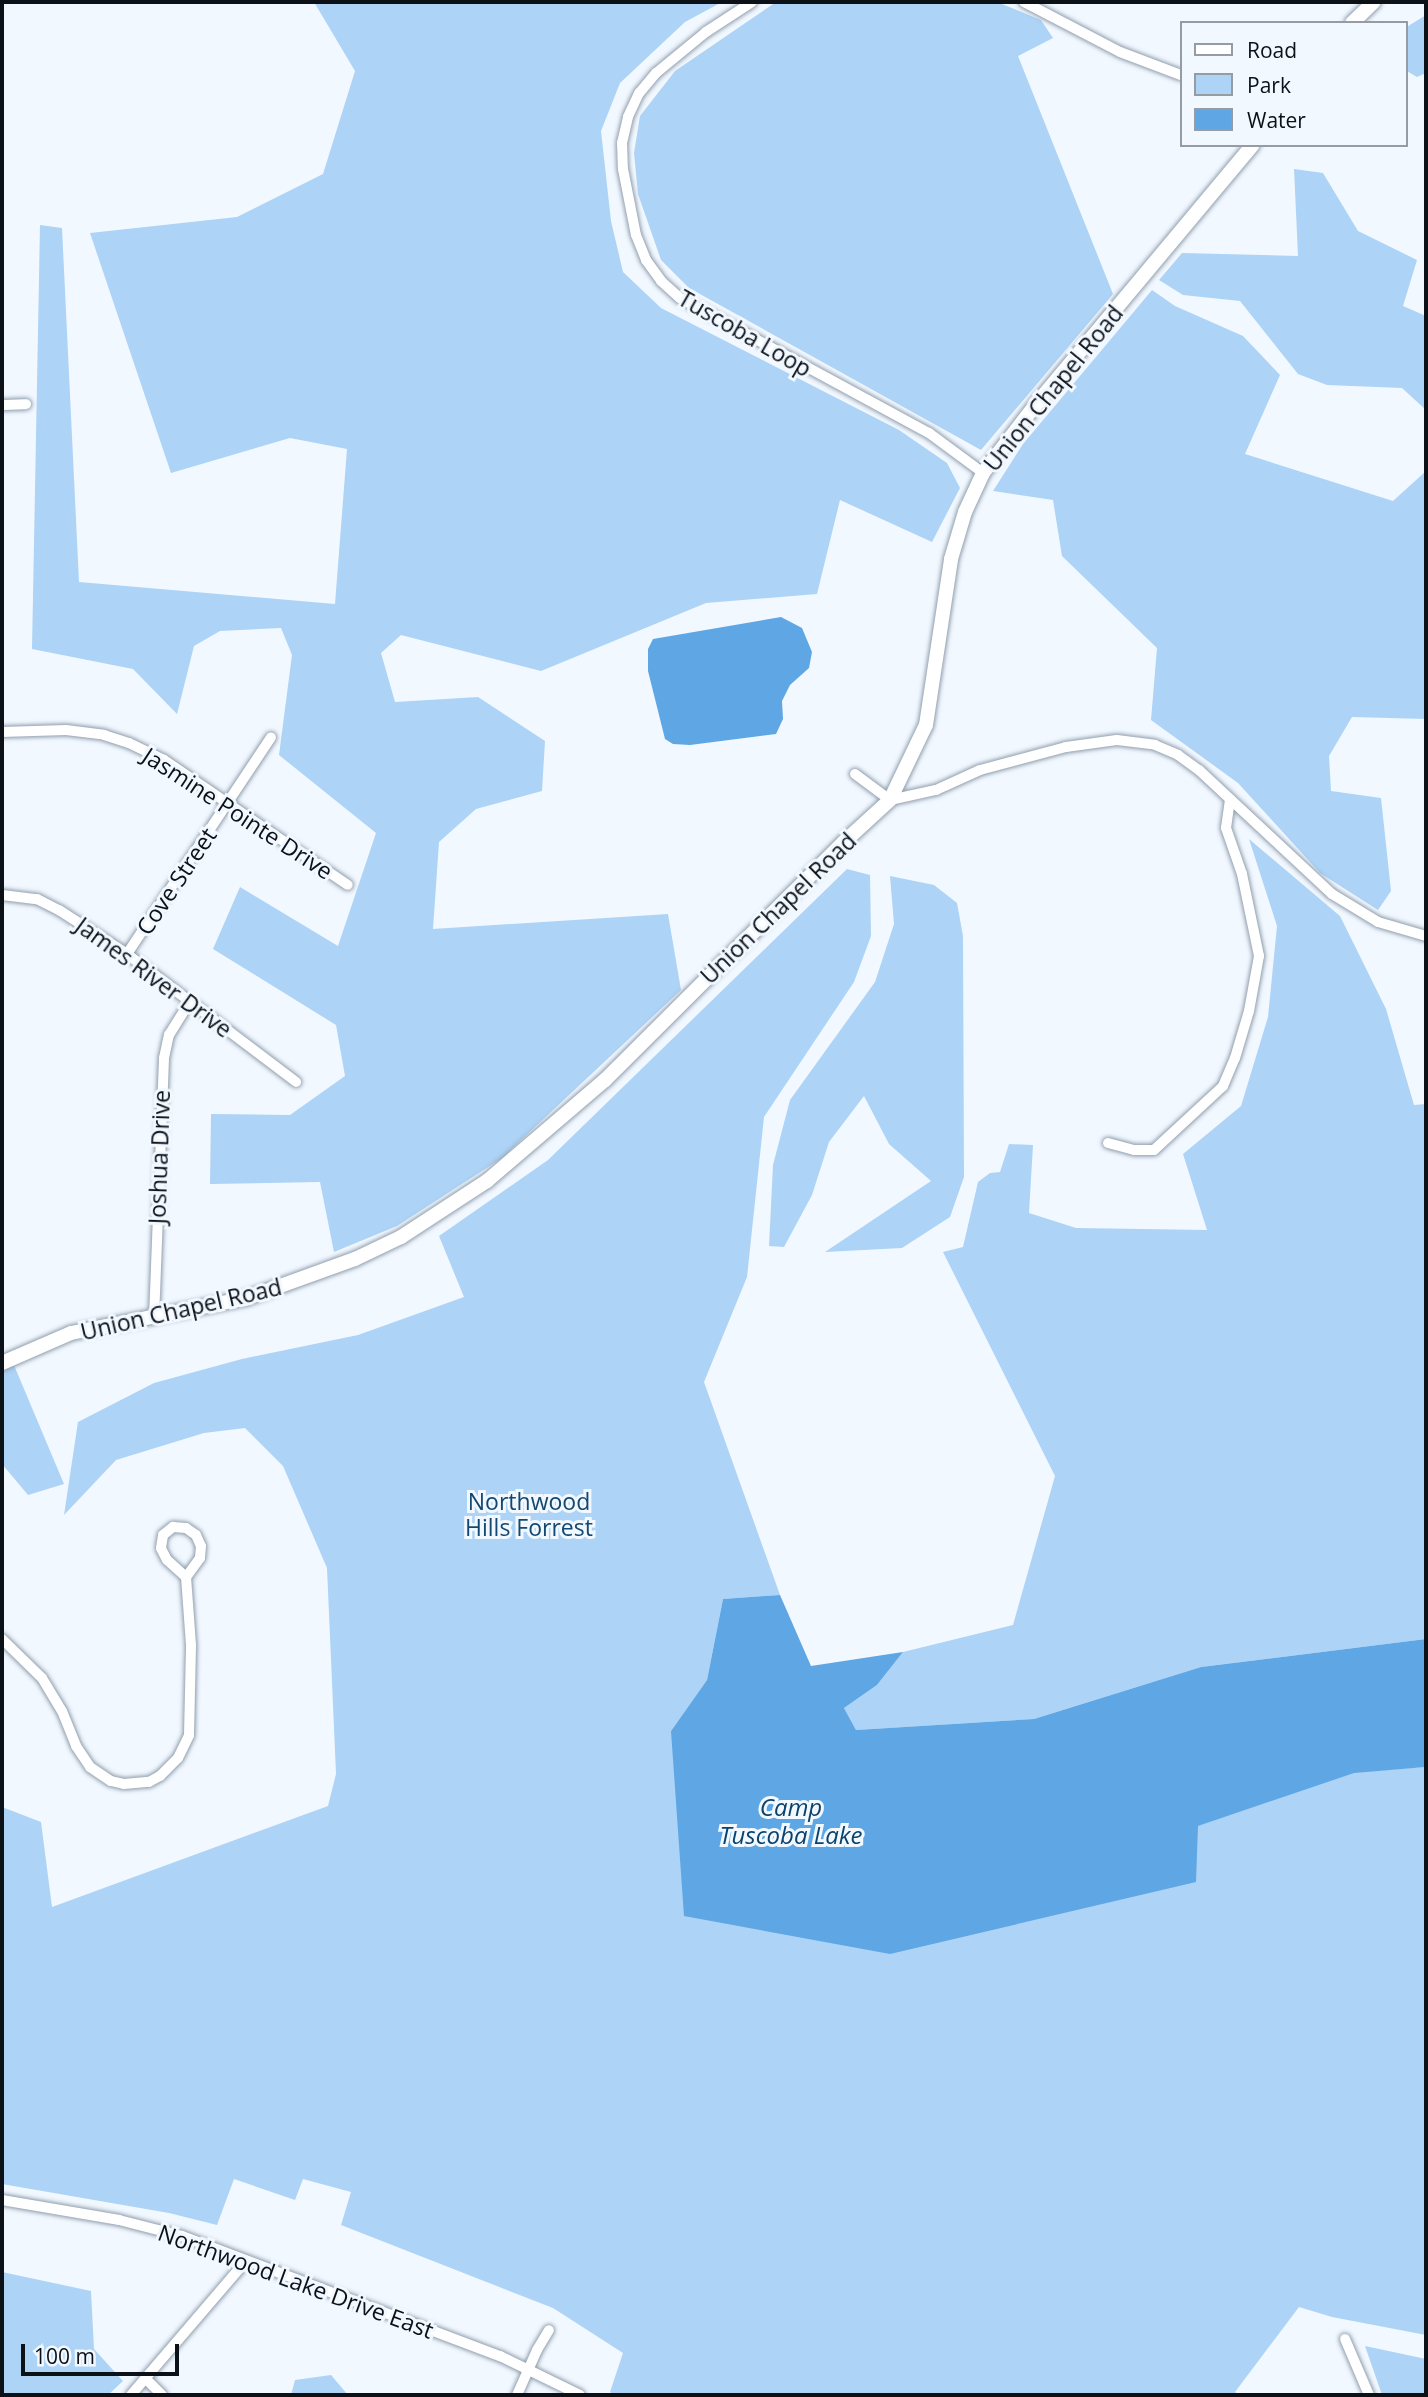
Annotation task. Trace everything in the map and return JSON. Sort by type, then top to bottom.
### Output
[{"type":"street","name":"Tuscoba Loop","points":[[752,2],[706,32],[656,73],[639,93],[628,117],[622,143],[622,169],[636,235],[646,260],[661,281],[680,298],[929,433],[983,472]]},
{"type":"street","points":[[1024,2],[1120,52],[1180,75]]},
{"type":"street","points":[[1354,21],[1374,2]]},
{"type":"street","name":"Union Chapel Road","points":[[2,1363],[71,1333],[96,1326],[154,1318],[247,1298],[308,1279],[401,1237],[477,1188],[577,1106],[844,842],[890,800],[926,725],[951,559],[965,512],[983,472],[1037,403],[1251,147]]},
{"type":"street","points":[[2,405],[26,404]]},
{"type":"street","name":"Jasmine Pointe Drive","points":[[2,732],[66,730],[117,739],[164,760],[348,885]]},
{"type":"street","name":"Cove Street","points":[[127,954],[271,737]]},
{"type":"street","points":[[855,774],[890,800],[936,790],[1016,758],[1066,747],[1117,740],[1155,745],[1178,755],[1311,877],[1342,901],[1378,922],[1426,936]]},
{"type":"street","points":[[1108,1143],[1134,1150],[1154,1150],[1223,1086],[1235,1058],[1249,1011],[1259,956],[1242,874],[1226,828],[1230,800]]},
{"type":"street","name":"James River Drive","points":[[2,895],[26,897],[48,904],[127,954],[296,1082]]},
{"type":"street","name":"Joshua Drive","points":[[154,1318],[164,1058],[169,1035],[191,1002]]},
{"type":"street","points":[[2,1639],[42,1678],[62,1711],[76,1746],[90,1767],[111,1780],[124,1784],[149,1782],[160,1776],[178,1758],[189,1735],[191,1644],[186,1577],[200,1558],[201,1546],[196,1535],[186,1528],[173,1527],[163,1535],[161,1548],[167,1560],[186,1577]]},
{"type":"street","name":"Northwood Lake Drive East","points":[[2,2200],[157,2228],[500,2356],[580,2395]]},
{"type":"street","points":[[131,2395],[245,2262]]},
{"type":"street","points":[[517,2395],[527,2370],[550,2330]]},
{"type":"street","points":[[1345,2339],[1369,2395]]},
{"type":"street","points":[[146,2379],[162,2395]]},
{"type":"green space","points":[[314,2],[722,2],[685,22],[620,83],[601,131],[611,221],[623,272],[661,308],[899,430],[947,463],[960,488],[932,542],[840,500],[817,594],[706,603],[541,671],[401,635],[381,653],[395,702],[478,697],[545,741],[542,791],[476,809],[439,842],[433,929],[668,914],[681,990],[502,1158],[397,1226],[334,1252],[320,1182],[210,1184],[211,1114],[290,1115],[345,1076],[336,1025],[213,949],[240,887],[338,946],[376,833],[279,755],[292,655],[281,628],[220,631],[194,646],[177,714],[133,669],[32,649],[40,225],[62,228],[79,582],[335,604],[347,449],[290,438],[171,473],[90,233],[237,217],[323,174],[355,71]]},
{"type":"green space","points":[[776,2],[997,2],[1041,20],[1053,38],[1018,56],[1113,294],[981,450],[689,288],[661,260],[638,194],[634,153],[640,116],[675,71]]},
{"type":"green space","points":[[1426,15],[1426,73],[1417,77],[1407,71],[1407,27]]},
{"type":"green space","points":[[1294,169],[1323,173],[1358,231],[1417,260],[1403,306],[1426,316],[1426,410],[1402,388],[1327,385],[1298,374],[1240,301],[1183,295],[1159,280],[1182,253],[1298,256]]},
{"type":"green space","points":[[1152,290],[1175,306],[1243,336],[1280,375],[1245,454],[1393,501],[1426,471],[1426,719],[1352,717],[1329,756],[1331,791],[1381,798],[1391,891],[1378,910],[1320,873],[1238,783],[1151,720],[1157,648],[1062,556],[1053,500],[993,491],[1023,444]]},
{"type":"green space","points":[[1249,839],[1340,916],[1386,1009],[1414,1105],[1426,1104],[1426,1639],[1201,1667],[1034,1719],[856,1730],[844,1708],[877,1685],[903,1652],[1013,1625],[1055,1476],[943,1252],[963,1247],[978,1182],[990,1173],[1000,1172],[1009,1144],[1033,1145],[1029,1213],[1076,1228],[1207,1230],[1183,1154],[1241,1106],[1268,1017],[1277,926]]},
{"type":"green space","name":"Northwood Hills Forrest","points":[[847,869],[870,875],[871,936],[854,982],[764,1117],[747,1277],[704,1382],[780,1595],[723,1599],[707,1680],[671,1731],[1197,1826],[1354,1772],[1426,1767],[1426,2335],[1332,2317],[1299,2307],[1235,2392],[1239,2395],[614,2395],[610,2392],[623,2353],[553,2308],[341,2225],[351,2192],[303,2179],[295,2200],[234,2179],[217,2225],[169,2213],[2,2184],[2,1807],[41,1822],[52,1907],[328,1806],[336,1774],[327,1568],[283,1466],[245,1428],[204,1433],[116,1460],[64,1515],[78,1422],[154,1383],[242,1359],[358,1335],[464,1297],[439,1236],[548,1160]]},
{"type":"green space","points":[[890,876],[934,885],[957,903],[963,936],[964,1177],[950,1217],[902,1248],[825,1252],[931,1181],[889,1144],[864,1096],[829,1142],[812,1195],[784,1247],[769,1246],[773,1165],[790,1100],[875,982],[894,924]]},
{"type":"green space","points":[[11,1358],[64,1484],[28,1495],[2,1464],[2,1363]]},
{"type":"green space","points":[[2,2272],[91,2291],[94,2349],[123,2381],[108,2395],[2,2395]]},
{"type":"green space","points":[[1365,2346],[1426,2359],[1426,2395],[1382,2395]]},
{"type":"green space","points":[[331,2375],[348,2395],[291,2395],[295,2380]]},
{"type":"water","points":[[781,617],[802,628],[812,652],[809,668],[790,685],[782,701],[783,719],[776,734],[690,745],[673,744],[665,739],[648,671],[648,649],[653,639]]},
{"type":"water","name":"Camp Tuscoba Lake","points":[[780,1595],[811,1666],[903,1652],[877,1685],[844,1708],[856,1730],[1034,1719],[1201,1667],[1426,1639],[1426,1767],[1354,1773],[1198,1826],[1196,1882],[890,1954],[684,1916],[671,1731],[707,1680],[723,1599]]}]
